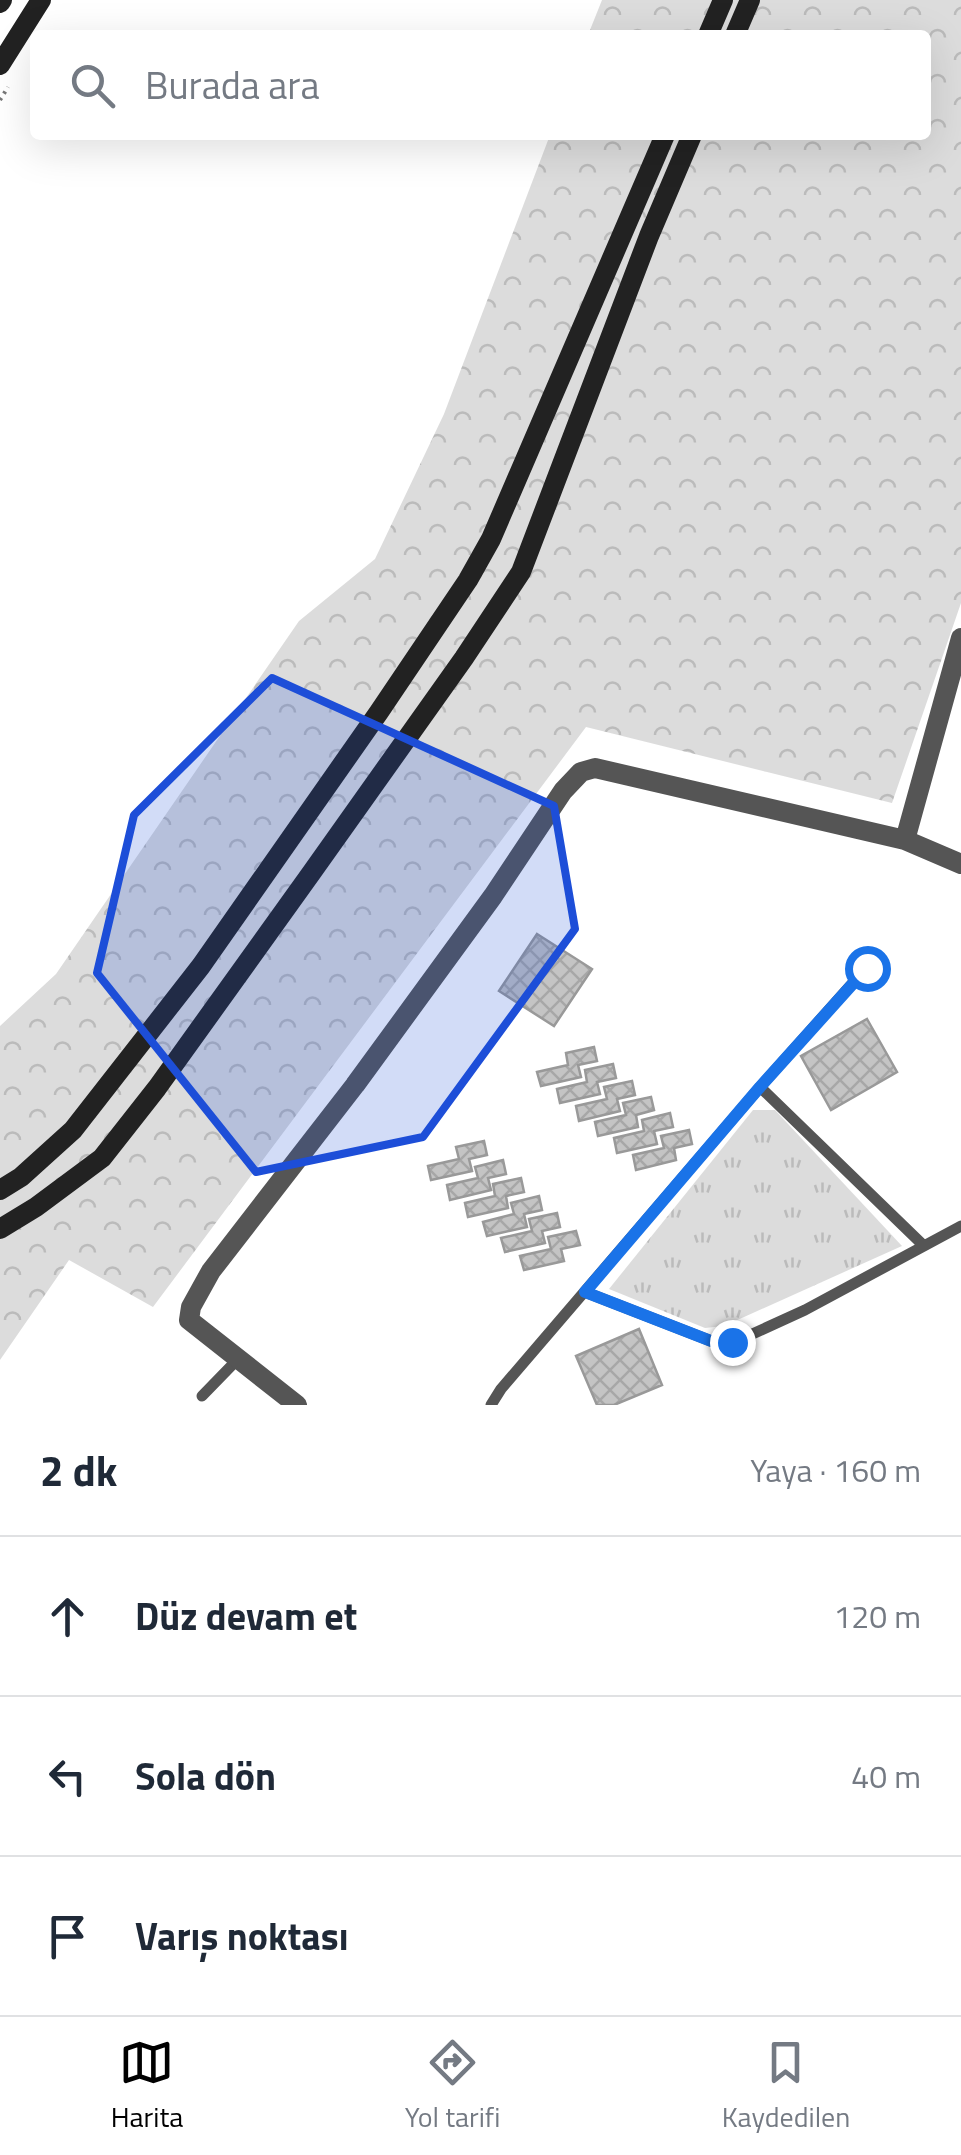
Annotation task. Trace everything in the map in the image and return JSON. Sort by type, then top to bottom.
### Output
[{"type":"street","points":[[0,65],[41,0]]},
{"type":"street","points":[[710,30],[723,0]]},
{"type":"street","points":[[737,30],[750,0]]},
{"type":"street","points":[[0,1190],[73,1130],[201,966],[468,580],[491,539],[663,140]]},
{"type":"street","points":[[0,1229],[102,1158],[312,872],[521,572],[648,236],[690,140]]},
{"type":"street","points":[[905,840],[961,638]]},
{"type":"street","points":[[297,1405],[189,1320],[192,1307],[210,1271],[354,1085],[493,896],[563,791],[581,772],[596,768],[905,840],[961,864]]},
{"type":"lane","points":[[491,1405],[760,1087],[867,968]]},
{"type":"lane","points":[[760,1087],[922,1246]]},
{"type":"lane","points":[[585,1292],[711,1341],[732,1342],[805,1310],[961,1226]]},
{"type":"lane","points":[[202,1396],[237,1360]]},
{"type":"highlighted area","points":[[272,678],[554,806],[575,929],[423,1137],[256,1172],[97,973],[134,815]]},
{"type":"green space","points":[[602,0],[961,0],[961,603],[892,803],[586,727],[153,1307],[69,1260],[0,1360],[0,1026],[56,974],[299,621],[375,559],[444,414],[548,140],[931,140],[931,30],[590,30]]},
{"type":"green space","points":[[753,1110],[775,1110],[902,1246],[724,1326],[705,1328],[609,1289]]},
{"type":"building","points":[[537,934],[592,969],[554,1026],[499,991]]},
{"type":"building","points":[[867,1019],[897,1072],[831,1110],[801,1056]]},
{"type":"building","points":[[594,1047],[597,1061],[578,1065],[581,1077],[541,1086],[537,1072],[568,1065],[566,1053]]},
{"type":"building","points":[[613,1064],[616,1078],[597,1082],[600,1094],[560,1103],[557,1089],[587,1082],[585,1070]]},
{"type":"building","points":[[632,1081],[635,1095],[617,1099],[620,1111],[579,1121],[576,1106],[607,1099],[604,1087]]},
{"type":"building","points":[[651,1097],[654,1110],[636,1115],[638,1127],[598,1136],[595,1122],[626,1115],[623,1103]]},
{"type":"building","points":[[670,1113],[673,1127],[654,1131],[657,1144],[617,1153],[614,1138],[644,1131],[642,1120]]},
{"type":"building","points":[[689,1130],[692,1144],[674,1148],[676,1160],[636,1170],[633,1155],[664,1148],[661,1136]]},
{"type":"building","points":[[484,1141],[487,1155],[469,1159],[472,1171],[431,1180],[428,1166],[459,1159],[456,1147]]},
{"type":"building","points":[[503,1160],[506,1174],[488,1178],[491,1190],[450,1200],[447,1185],[478,1178],[475,1167]]},
{"type":"building","points":[[521,1178],[524,1192],[506,1196],[508,1208],[468,1217],[465,1203],[495,1196],[493,1184]]},
{"type":"building","points":[[539,1196],[542,1210],[524,1214],[527,1227],[487,1236],[483,1222],[514,1214],[511,1203]]},
{"type":"building","points":[[557,1213],[560,1227],[542,1231],[545,1243],[505,1252],[501,1238],[532,1231],[529,1219]]},
{"type":"building","points":[[576,1231],[580,1245],[561,1249],[564,1261],[524,1270],[520,1256],[551,1249],[548,1237]]},
{"type":"building","points":[[639,1329],[662,1385],[614,1405],[597,1405],[576,1356]]},
{"type":"route","points":[[732,1342],[711,1341],[585,1292],[867,968]]}]
